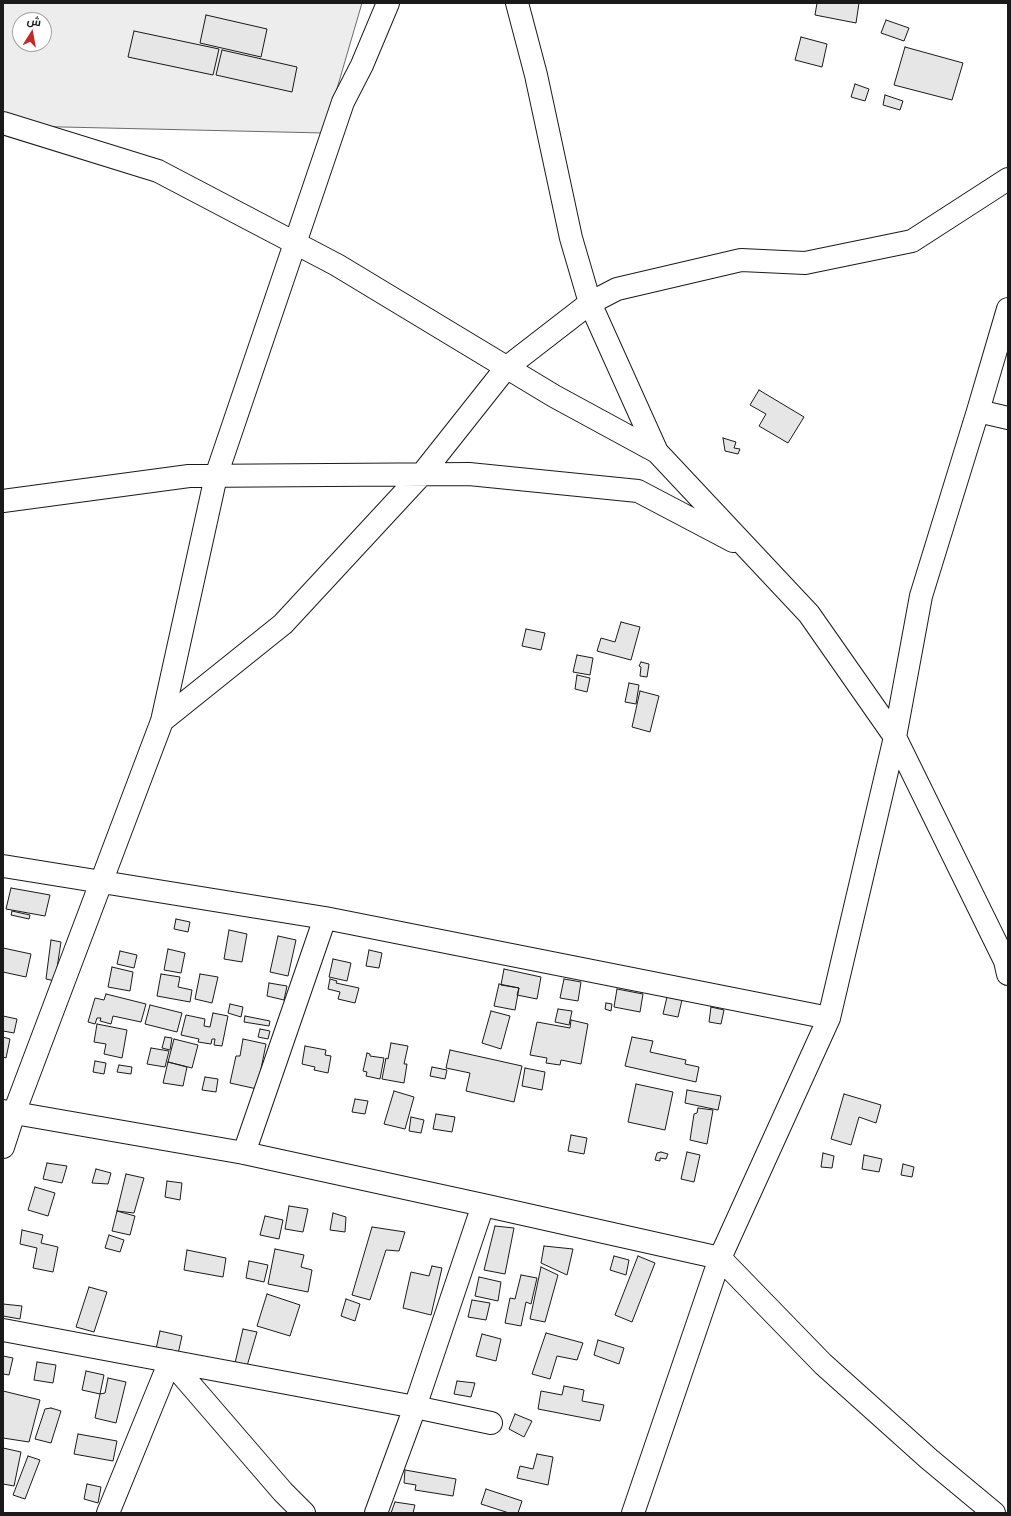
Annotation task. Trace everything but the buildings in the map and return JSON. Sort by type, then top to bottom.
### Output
[{"type":"street","points":[[3,1147],[8,1112],[101,882],[162,722],[216,476],[343,102],[362,65],[388,3]]},
{"type":"street","points":[[517,3],[536,75],[571,238],[590,304],[657,452]]},
{"type":"street","points":[[3,123],[158,171],[337,265],[506,368],[657,452],[809,614],[895,737],[1005,961],[1008,974]]},
{"type":"street","points":[[162,722],[283,624],[422,474],[506,368],[590,304],[616,289],[741,260],[805,263],[912,241],[1008,179]]},
{"type":"street","points":[[633,1513],[720,1258],[829,1018],[895,737],[921,596],[1008,309]]},
{"type":"street","points":[[978,411],[1008,418]]},
{"type":"street","points":[[3,501],[189,476],[469,474],[638,491],[749,550]]},
{"type":"street","points":[[3,866],[325,918],[829,1018]]},
{"type":"street","points":[[244,1153],[325,918]]},
{"type":"street","points":[[8,1112],[244,1153],[720,1258],[822,1364],[929,1459],[994,1513]]},
{"type":"street","points":[[376,1513],[415,1407],[483,1205]]},
{"type":"street","points":[[3,1330],[415,1407],[491,1423]]},
{"type":"street","points":[[111,1512],[170,1362]]},
{"type":"street","points":[[170,1362],[283,1492],[304,1513]]},
{"type":"shaded area","points":[[3,3],[362,3],[324,133],[19,126],[3,112]]}]
